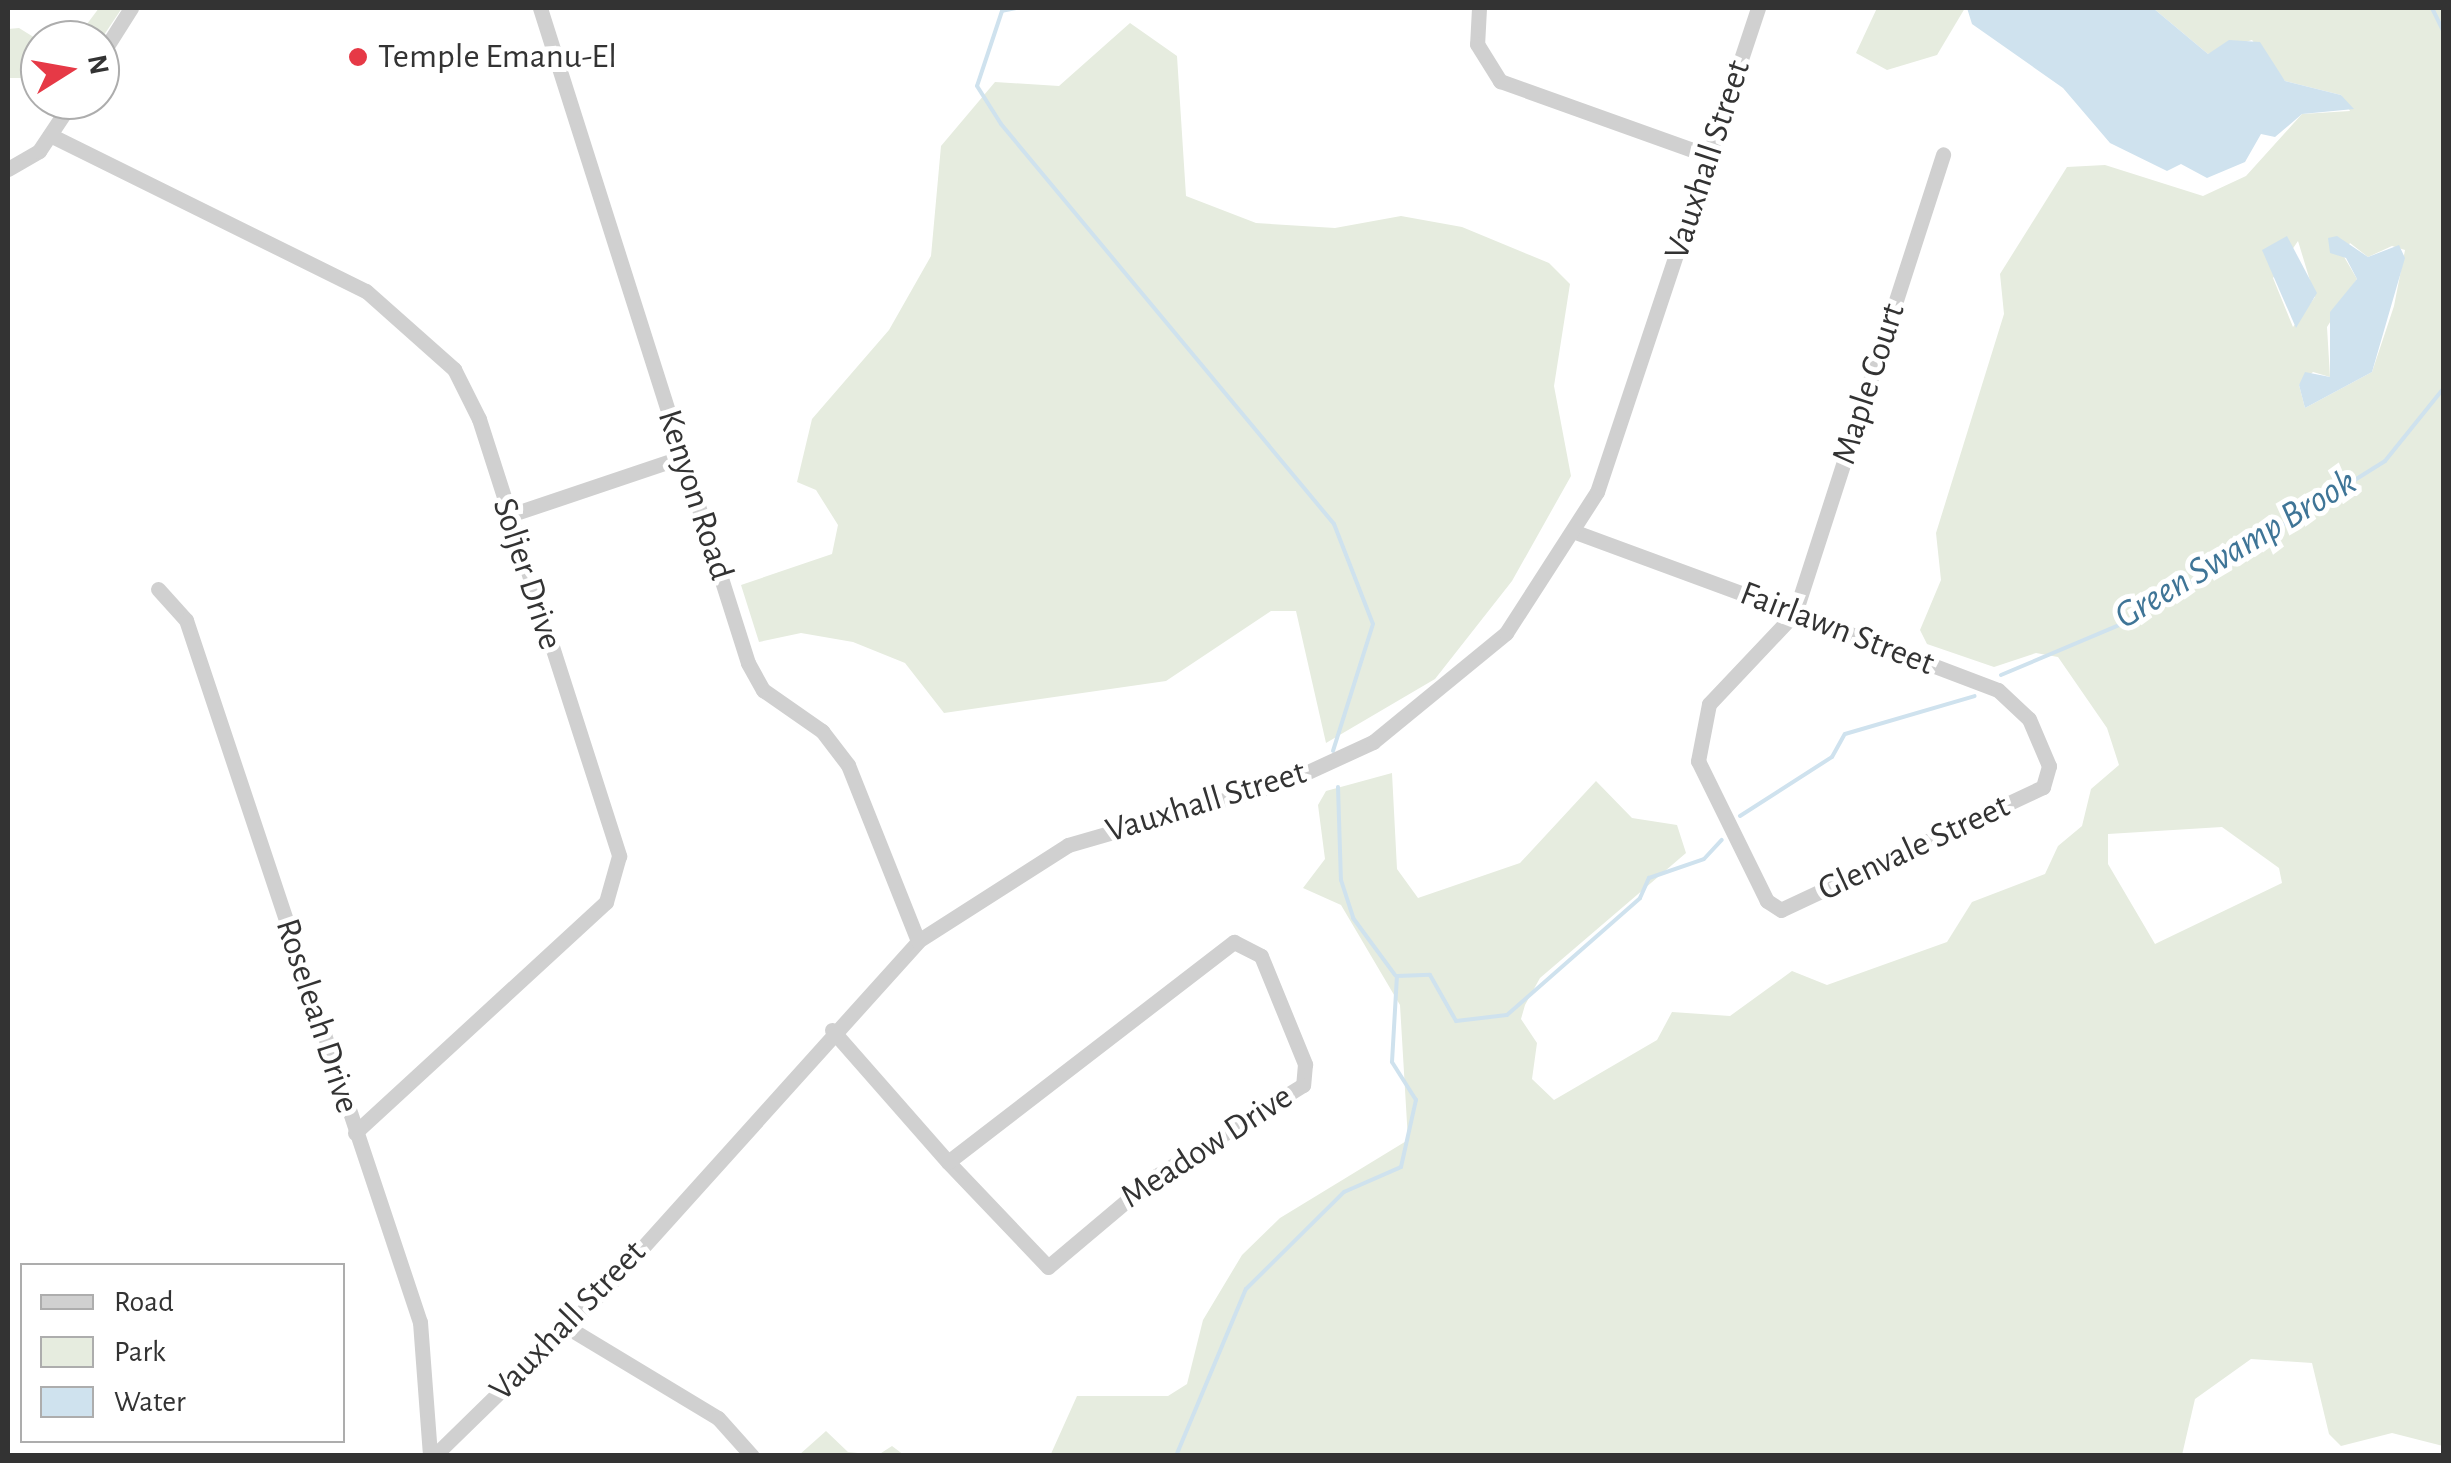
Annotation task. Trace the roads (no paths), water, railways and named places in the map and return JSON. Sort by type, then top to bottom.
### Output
[{"type":"street","name":"Kenyon Road","points":[[540,8],[756,680],[822,732],[848,765],[918,941]]},
{"type":"street","points":[[1480,8],[1477,44],[1500,82],[1709,156]]},
{"type":"street","name":"Vauxhall Street","points":[[432,1456],[567,1327],[832,1030],[918,941],[1068,846],[1286,782],[1374,742],[1479,662],[1578,532],[1758,8]]},
{"type":"street","points":[[8,169],[50,135],[60,120]]},
{"type":"street","name":"Soljer Drive","points":[[50,135],[366,291],[419,329],[479,419],[622,872],[606,902],[355,1133]]},
{"type":"street","name":"Maple Court","points":[[1795,613],[1943,154]]},
{"type":"street","points":[[507,516],[682,457]]},
{"type":"street","name":"Fairlawn Street","points":[[1578,532],[1998,690],[2029,719],[2048,777]]},
{"type":"street","name":"Roseleah Drive","points":[[158,589],[186,620],[420,1322],[432,1456]]},
{"type":"street","name":"Glenvale Street","points":[[1795,613],[1709,704],[1697,730],[1698,762],[1774,908],[2048,777]]},
{"type":"street","name":"Meadow Drive","points":[[832,1030],[948,1162],[1033,1257],[1048,1267],[1060,1262],[1156,1176],[1303,1085],[1305,1064],[1261,956],[1234,942],[948,1162]]},
{"type":"street","points":[[567,1327],[710,1412],[752,1456]]},
{"type":"water","points":[[1967,8],[2153,8],[2208,54],[2229,40],[2260,42],[2285,81],[2341,95],[2354,109],[2302,114],[2275,137],[2261,134],[2245,162],[2207,178],[2181,164],[2167,171],[2110,143],[2063,88],[1972,24]]},
{"type":"water","points":[[2287,236],[2317,293],[2296,328],[2262,250]]},
{"type":"water","points":[[2337,236],[2368,257],[2399,245],[2405,258],[2372,372],[2305,408],[2299,385],[2305,372],[2330,377],[2330,312],[2357,279],[2346,258],[2330,253],[2328,238]]},
{"type":"waterway","points":[[1016,8],[1002,11],[977,86],[1001,124],[1334,524],[1373,624],[1333,751]]},
{"type":"waterway","name":"Green Swamp Brook","points":[[2432,8],[2444,33]]},
{"type":"waterway","name":"Green Swamp Brook","points":[[2001,675],[2129,621],[2385,461],[2444,388]]},
{"type":"waterway","name":"Green Swamp Brook","points":[[1740,816],[1832,757],[1845,734],[1975,696]]},
{"type":"waterway","points":[[1338,787],[1341,880],[1353,918],[1395,975]]},
{"type":"waterway","name":"Green Swamp Brook","points":[[1176,1456],[1246,1289],[1344,1192],[1401,1167],[1416,1100],[1392,1062],[1397,976],[1430,975],[1456,1021],[1507,1015],[1640,898],[1649,878],[1704,859],[1722,840]]},
{"type":"place","name":"Temple Emanu-El","points":[[358,57]]}]
